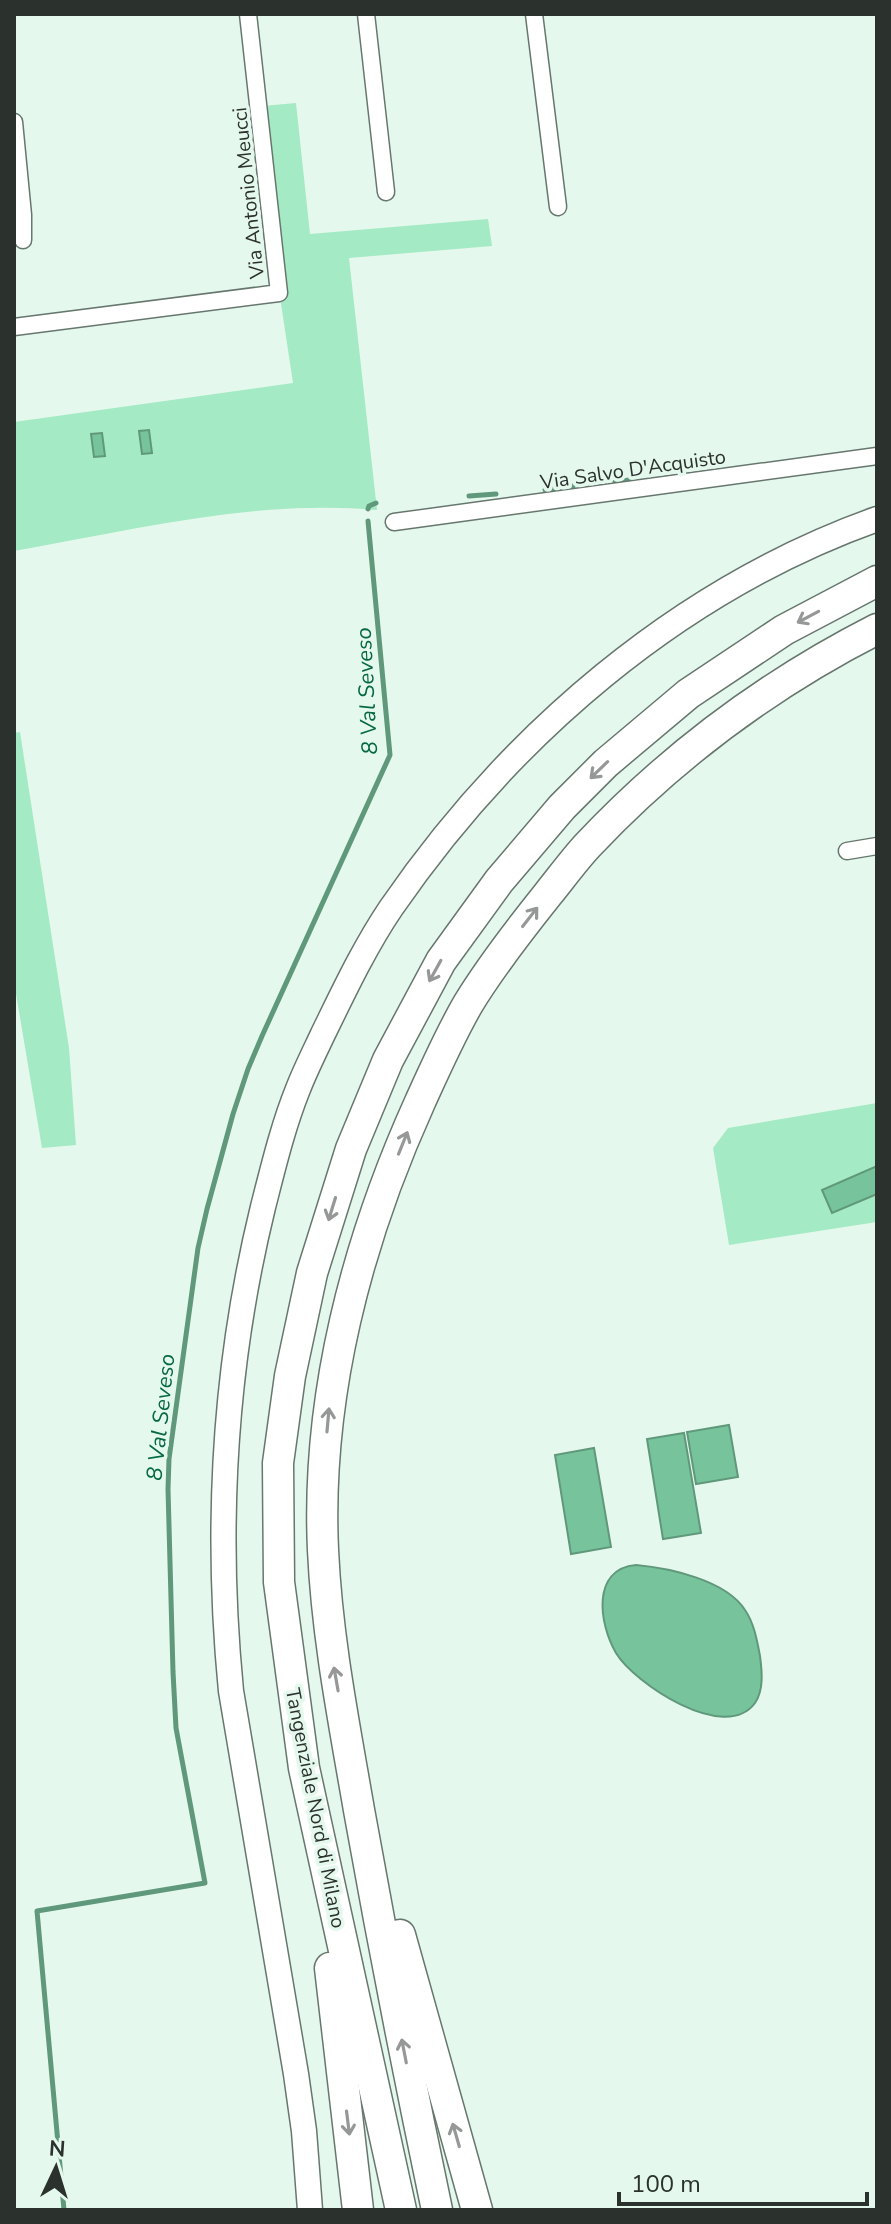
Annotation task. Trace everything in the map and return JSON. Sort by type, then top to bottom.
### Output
[{"type":"highway","name":"Tangenziale Nord di Milano","points":[[401,2210],[304,1768],[279,1582],[278,1463],[290,1376],[312,1273],[351,1149],[388,1060],[441,961],[499,881],[562,807],[606,763],[688,694],[784,630],[877,581]]},
{"type":"highway","name":"Tangenziale Nord di Milano","points":[[437,2210],[392,1987],[327,1615],[323,1559],[324,1469],[329,1407],[347,1316],[365,1248],[394,1164],[431,1079],[469,1004],[520,930],[587,846],[670,767],[725,721],[834,651],[877,629]]},
{"type":"highway","points":[[350,1756],[477,2210]]},
{"type":"highway","points":[[304,1768],[358,2210]]},
{"type":"main road","points":[[310,2210],[298,2089],[231,1691],[225,1625],[223,1523],[227,1425],[237,1336],[252,1253],[297,1090],[341,995],[390,911],[448,832],[514,756],[595,681],[687,614],[770,566],[877,519]]},
{"type":"street","name":"Via Antonio Meucci","points":[[14,327],[279,293],[248,14]]},
{"type":"street","points":[[366,14],[386,192]]},
{"type":"street","points":[[534,14],[558,207]]},
{"type":"street","points":[[14,122],[23,240]]},
{"type":"street","name":"Via Salvo D'Acquisto","points":[[394,522],[877,456]]},
{"type":"street","points":[[847,851],[877,846]]},
{"type":"shaded area","points":[[296,103],[310,234],[488,219],[492,246],[349,258],[377,510],[286,509],[195,518],[14,551],[14,422],[293,383],[280,297],[263,106]]},
{"type":"shaded area","points":[[149,430],[152,453],[142,454],[139,431]]},
{"type":"shaded area","points":[[102,433],[105,456],[94,457],[91,434]]},
{"type":"shaded area","points":[[20,732],[69,1048],[76,1145],[42,1148],[14,982],[14,733]]},
{"type":"shaded area","points":[[877,1103],[877,1222],[729,1245],[713,1148],[728,1128]]},
{"type":"shaded area","points":[[877,1166],[877,1194],[832,1213],[822,1190]]},
{"type":"shaded area","points":[[729,1425],[738,1477],[696,1484],[687,1432]]},
{"type":"shaded area","points":[[684,1433],[701,1533],[663,1539],[647,1439]]},
{"type":"shaded area","points":[[594,1448],[611,1547],[571,1554],[555,1455]]},
{"type":"shaded area","points":[[636,1565],[664,1569],[711,1583],[725,1591],[745,1610],[756,1638],[762,1680],[755,1703],[741,1714],[723,1717],[681,1705],[641,1679],[616,1653],[603,1613],[605,1587],[612,1576]]},
{"type":"waterway","name":"8 Val Seveso","points":[[615,482],[629,480]]},
{"type":"waterway","name":"8 Val Seveso","points":[[545,490],[573,486]]},
{"type":"waterway","name":"8 Val Seveso","points":[[469,496],[496,494]]},
{"type":"waterway","name":"8 Val Seveso","points":[[368,509],[376,503]]},
{"type":"waterway","name":"8 Val Seveso","points":[[64,2210],[37,1911],[205,1883],[176,1728],[169,1459],[198,1248],[233,1114],[262,1036],[390,755],[368,521]]}]
